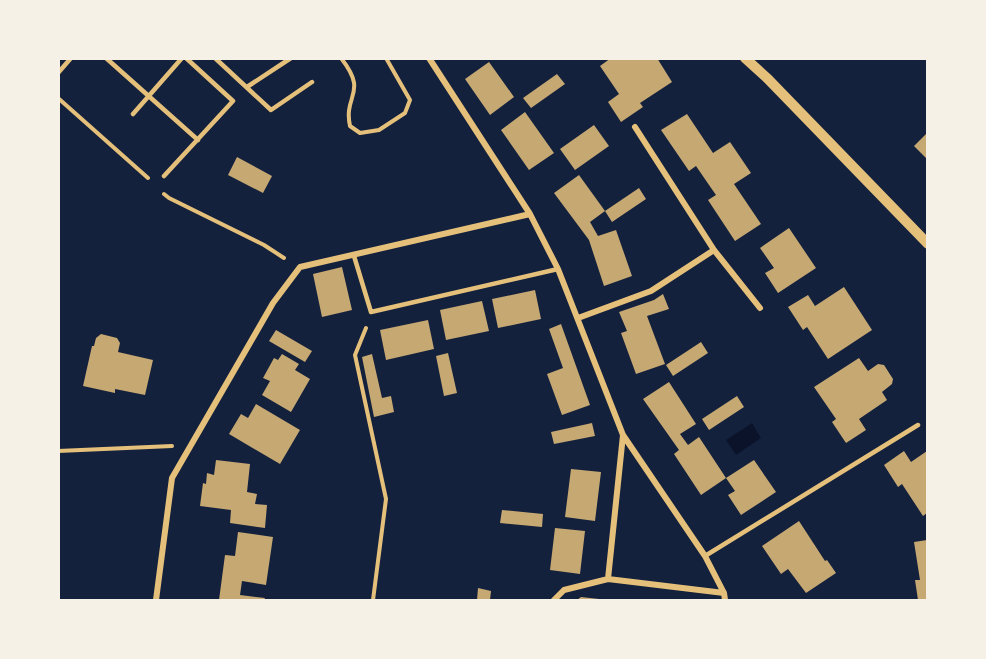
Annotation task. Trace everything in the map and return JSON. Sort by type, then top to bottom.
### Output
[{"type":"street","points":[[429,58],[530,214],[558,269],[623,435],[705,556],[725,597]]},
{"type":"street","points":[[744,58],[927,244]]},
{"type":"street","points":[[636,127],[714,250],[760,308]]},
{"type":"street","points":[[156,600],[172,478],[273,303],[300,267],[530,214]]},
{"type":"street","points":[[578,318],[651,291],[714,250]]},
{"type":"street","points":[[608,579],[623,435]]},
{"type":"street","points":[[554,600],[564,590],[608,579],[725,597]]},
{"type":"lane","points":[[58,73],[71,58]]},
{"type":"lane","points":[[106,58],[198,140]]},
{"type":"lane","points":[[133,114],[182,58]]},
{"type":"lane","points":[[164,176],[233,101],[186,58]]},
{"type":"lane","points":[[215,58],[271,110],[312,82]]},
{"type":"lane","points":[[246,87],[291,58]]},
{"type":"lane","points":[[354,256],[371,312],[558,269]]},
{"type":"lane","points":[[705,556],[918,425]]},
{"type":"path","points":[[340,58],[354,80],[355,94],[348,114],[350,126],[360,133],[379,130],[405,113],[410,100],[386,58]]},
{"type":"path","points":[[371,312],[355,355],[386,499],[373,600]]},
{"type":"path","points":[[58,451],[192,445]]},
{"type":"water","points":[[752,423],[761,438],[736,455],[726,440]]},
{"type":"building","points":[[611,58],[657,58],[672,82],[640,103],[643,107],[621,122],[608,102],[619,94],[600,66]]},
{"type":"building","points":[[489,62],[514,97],[490,115],[465,79]]},
{"type":"building","points":[[557,74],[565,84],[531,108],[523,98]]},
{"type":"building","points":[[525,112],[554,153],[529,170],[501,130]]},
{"type":"building","points":[[687,114],[713,153],[730,142],[751,173],[734,184],[761,224],[735,241],[708,200],[716,195],[696,166],[689,171],[661,130]]},
{"type":"building","points":[[594,125],[609,146],[575,170],[560,149]]},
{"type":"building","points":[[927,133],[927,159],[914,146]]},
{"type":"building","points":[[237,157],[272,176],[263,193],[228,175]]},
{"type":"building","points":[[579,175],[605,211],[590,222],[598,236],[616,230],[632,276],[604,286],[589,240],[554,193]]},
{"type":"building","points":[[639,188],[646,199],[612,222],[605,211]]},
{"type":"building","points":[[789,228],[816,268],[778,293],[765,273],[774,268],[760,248]]},
{"type":"building","points":[[342,267],[352,310],[322,317],[313,274]]},
{"type":"building","points":[[844,287],[872,330],[828,359],[807,327],[803,330],[788,307],[808,295],[815,306]]},
{"type":"building","points":[[535,290],[541,319],[498,328],[492,299]]},
{"type":"building","points":[[663,294],[669,309],[647,316],[665,364],[636,374],[621,333],[627,331],[619,312],[654,300]]},
{"type":"building","points":[[482,301],[489,331],[446,340],[440,310]]},
{"type":"building","points":[[428,320],[434,349],[386,360],[380,330]]},
{"type":"building","points":[[561,324],[590,405],[562,415],[547,374],[563,368],[549,329]]},
{"type":"building","points":[[276,330],[312,351],[305,362],[269,341]]},
{"type":"building","points":[[101,334],[117,338],[120,343],[118,352],[153,360],[145,395],[115,389],[115,393],[83,386],[92,346]]},
{"type":"building","points":[[701,342],[708,353],[673,376],[666,365]]},
{"type":"building","points":[[448,353],[457,393],[444,396],[436,356]]},
{"type":"building","points":[[282,354],[299,364],[295,370],[310,379],[291,412],[262,395],[270,381],[263,378],[274,358],[278,360]]},
{"type":"building","points":[[372,354],[382,398],[391,396],[394,412],[374,417],[362,357]]},
{"type":"building","points":[[859,358],[868,371],[878,364],[884,365],[893,379],[892,384],[882,392],[887,400],[859,419],[866,430],[846,443],[832,422],[836,419],[814,387]]},
{"type":"building","points":[[669,382],[696,424],[680,434],[688,445],[699,437],[726,478],[701,495],[674,454],[679,450],[643,399]]},
{"type":"building","points":[[737,396],[744,407],[709,430],[702,419]]},
{"type":"building","points":[[256,404],[300,430],[280,464],[229,434],[241,414],[248,418]]},
{"type":"building","points":[[592,423],[595,436],[554,444],[551,432]]},
{"type":"building","points":[[904,451],[911,462],[927,451],[927,513],[923,516],[902,484],[898,487],[884,465]]},
{"type":"building","points":[[216,460],[250,464],[247,492],[257,494],[255,504],[267,505],[265,528],[230,523],[231,510],[200,506],[203,483],[206,484],[207,473],[214,475]]},
{"type":"building","points":[[754,460],[776,492],[741,515],[728,495],[735,491],[726,478]]},
{"type":"building","points":[[571,469],[601,472],[595,521],[565,517]]},
{"type":"building","points":[[502,510],[543,514],[542,527],[500,523]]},
{"type":"building","points":[[799,521],[825,561],[827,560],[836,573],[806,593],[788,569],[781,574],[762,546]]},
{"type":"building","points":[[555,528],[585,531],[580,574],[550,570]]},
{"type":"building","points":[[238,532],[273,537],[266,585],[242,581],[240,595],[265,598],[264,600],[219,600],[225,555],[235,556]]},
{"type":"building","points":[[927,540],[927,600],[918,600],[915,580],[920,580],[914,542]]},
{"type":"building","points":[[478,588],[491,591],[490,600],[477,600]]},
{"type":"building","points":[[581,597],[599,599],[599,600],[577,600]]}]
